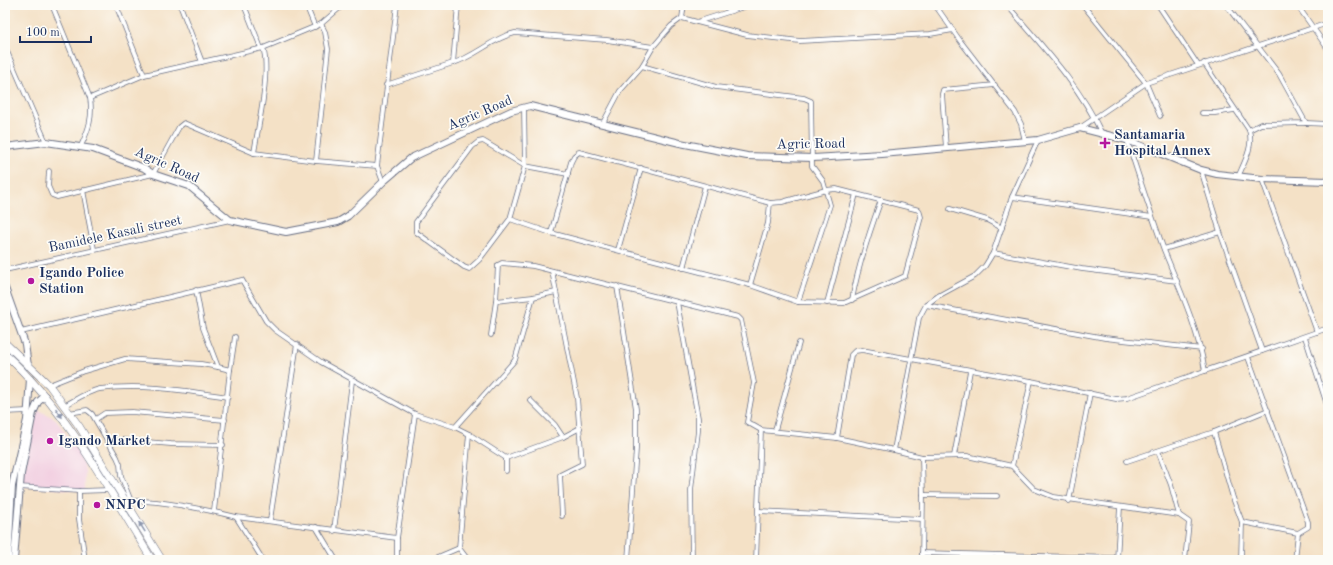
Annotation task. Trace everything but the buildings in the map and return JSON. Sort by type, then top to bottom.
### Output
[{"type":"main road","points":[[5,343],[49,385],[128,502],[162,560]]},
{"type":"main road","points":[[5,354],[45,396],[72,431],[152,560]]},
{"type":"street","points":[[52,5],[90,98],[93,112],[92,120],[81,146]]},
{"type":"street","points":[[116,5],[144,75]]},
{"type":"street","points":[[180,5],[202,62]]},
{"type":"street","points":[[244,5],[265,56],[262,103],[254,153]]},
{"type":"street","points":[[306,5],[315,27]]},
{"type":"street","points":[[90,98],[144,75],[262,48],[321,24],[343,5]]},
{"type":"street","points":[[383,182],[377,166],[397,5]]},
{"type":"street","points":[[453,63],[458,5]]},
{"type":"street","points":[[603,123],[620,91],[642,66],[653,47],[671,26],[682,18],[684,5]]},
{"type":"street","points":[[697,22],[750,5]]},
{"type":"street","points":[[935,5],[1015,112],[1021,124],[1025,141]]},
{"type":"street","points":[[1007,5],[1055,62],[1095,119],[1101,132]]},
{"type":"street","points":[[1083,5],[1146,83],[1160,116]]},
{"type":"street","points":[[1158,5],[1198,65]]},
{"type":"street","points":[[1226,5],[1248,36],[1258,45],[1283,80],[1306,123]]},
{"type":"street","points":[[1297,5],[1328,49]]},
{"type":"street","points":[[682,18],[747,35],[800,41],[930,34],[953,30]]},
{"type":"street","points":[[1080,128],[1146,83],[1328,23]]},
{"type":"street","points":[[316,162],[328,49],[321,24]]},
{"type":"street","points":[[386,85],[464,60],[492,42],[515,33],[607,40],[653,47]]},
{"type":"street","points":[[5,47],[46,142]]},
{"type":"street","points":[[1204,63],[1234,110],[1249,130],[1251,144],[1238,177]]},
{"type":"street","points":[[642,66],[716,87],[808,99],[812,105],[812,166],[823,181],[830,205],[798,302]]},
{"type":"street","points":[[946,148],[942,94],[943,90],[995,85]]},
{"type":"street","name":"Agric Road","points":[[5,147],[46,142],[81,146],[121,158],[144,168],[153,174],[194,189],[230,220],[280,232],[338,222],[348,216],[404,163],[511,111],[524,108],[537,107],[680,143],[737,155],[813,158],[1038,140],[1080,128]]},
{"type":"street","points":[[524,108],[524,166],[510,219],[478,260],[469,269],[464,267],[416,232],[415,227],[426,209],[478,142],[483,141],[524,166],[568,174]]},
{"type":"street","points":[[1202,113],[1215,114],[1234,110]]},
{"type":"street","points":[[49,172],[48,186],[52,195],[57,197],[153,174],[179,127],[184,123],[254,153],[316,162],[377,166]]},
{"type":"street","points":[[1249,130],[1262,124],[1328,124]]},
{"type":"street","points":[[1080,128],[1101,132],[1127,140],[1201,170],[1238,177],[1327,182]]},
{"type":"street","points":[[894,450],[919,318],[926,305],[938,296],[975,276],[985,266],[993,253],[1012,197],[1038,140]]},
{"type":"street","points":[[1127,140],[1152,217],[1176,281],[1189,310],[1202,349],[1205,371]]},
{"type":"street","points":[[510,219],[551,233],[750,285],[798,302],[844,303],[905,276],[921,217],[920,210],[836,189],[826,190],[782,202],[770,203],[579,152],[574,156],[551,233]]},
{"type":"street","points":[[618,250],[641,168]]},
{"type":"street","points":[[1201,170],[1220,232],[1262,351]]},
{"type":"street","points":[[1262,179],[1317,332]]},
{"type":"street","points":[[683,268],[705,186]]},
{"type":"street","points":[[82,190],[94,249]]},
{"type":"street","points":[[827,303],[856,194]]},
{"type":"street","points":[[1012,197],[1152,217]]},
{"type":"street","points":[[852,300],[864,252],[881,200]]},
{"type":"street","points":[[750,285],[768,224],[770,203]]},
{"type":"street","points":[[950,209],[987,220],[1002,228]]},
{"type":"street","name":"Bamidele Kasali street","points":[[5,270],[230,220]]},
{"type":"street","points":[[1164,249],[1220,232]]},
{"type":"street","points":[[993,253],[1082,269],[1176,281]]},
{"type":"street","points":[[491,335],[500,263],[533,266],[738,317],[741,320],[754,383],[746,418],[747,422],[761,430],[775,430],[837,438],[922,457],[966,456],[1012,466],[1038,492],[1069,501],[1179,515],[1189,522],[1185,560]]},
{"type":"street","points":[[552,271],[577,398],[582,464],[560,475],[562,516]]},
{"type":"street","points":[[21,332],[242,280],[266,320],[275,330],[321,362],[352,381],[415,414],[455,427],[469,434],[506,458]]},
{"type":"street","points":[[616,286],[636,409],[636,449],[628,560]]},
{"type":"street","points":[[5,307],[6,290]]},
{"type":"street","points":[[6,290],[28,355],[28,366]]},
{"type":"street","points":[[196,290],[203,328],[218,367]]},
{"type":"street","points":[[496,301],[533,297],[556,292]]},
{"type":"street","points":[[455,427],[515,360],[533,297]]},
{"type":"street","points":[[677,302],[698,418],[698,431],[691,490],[692,560]]},
{"type":"street","points":[[926,305],[1105,338],[1202,349]]},
{"type":"street","points":[[837,438],[851,356],[855,351],[862,350],[1031,381],[1112,399],[1127,398],[1328,328]]},
{"type":"street","points":[[1305,337],[1328,408]]},
{"type":"street","points":[[214,511],[235,338]]},
{"type":"street","points":[[775,430],[799,343]]},
{"type":"street","points":[[270,520],[297,344]]},
{"type":"street","points":[[1242,522],[1298,533],[1308,527],[1308,522],[1248,357]]},
{"type":"street","points":[[49,385],[84,371],[125,359],[201,364],[230,370]]},
{"type":"street","points":[[954,456],[970,371]]},
{"type":"street","points":[[8,560],[12,486],[28,411],[30,379]]},
{"type":"street","points":[[334,531],[352,381]]},
{"type":"street","points":[[1012,466],[1031,381]]},
{"type":"street","points":[[64,406],[99,389],[128,388],[174,390],[228,397]]},
{"type":"street","points":[[1069,501],[1090,393]]},
{"type":"street","points":[[14,560],[18,487],[33,413],[38,402],[45,396]]},
{"type":"street","points":[[530,400],[555,425],[563,437]]},
{"type":"street","points":[[69,413],[87,410],[96,419],[120,464],[121,476],[128,502],[214,511],[236,517],[270,520],[334,531],[397,538]]},
{"type":"street","points":[[1127,461],[1214,432],[1268,410]]},
{"type":"street","points":[[5,412],[28,411]]},
{"type":"street","points":[[96,419],[105,413],[132,412],[225,420]]},
{"type":"street","points":[[397,560],[397,538],[415,414]]},
{"type":"street","points":[[506,458],[563,437],[580,428]]},
{"type":"street","points":[[756,560],[761,430]]},
{"type":"street","points":[[1214,432],[1233,498],[1242,522],[1241,560]]},
{"type":"street","points":[[468,560],[459,548],[469,434]]},
{"type":"street","points":[[109,441],[122,440],[171,444],[222,445]]},
{"type":"street","points":[[1158,451],[1171,484],[1179,515]]},
{"type":"street","points":[[922,457],[922,560]]},
{"type":"street","points":[[506,458],[506,471]]},
{"type":"street","points":[[18,487],[79,492],[110,490]]},
{"type":"street","points":[[79,492],[79,519],[85,560]]},
{"type":"street","points":[[923,495],[997,496]]},
{"type":"street","points":[[922,553],[1117,559],[1120,507]]},
{"type":"street","points":[[759,511],[922,519]]},
{"type":"street","points":[[236,517],[263,560]]},
{"type":"street","points":[[316,528],[336,560]]},
{"type":"street","points":[[1295,560],[1298,533]]},
{"type":"street","points":[[431,560],[459,548]]},
{"type":"shaded area","name":"Igando Market","points":[[38,410],[56,419],[79,454],[85,470],[85,491],[20,486]]},
{"type":"place","name":"Santamaria Hospital Annex","points":[[1105,143]]},
{"type":"place","name":"Igando Police Station","points":[[31,281]]},
{"type":"place","name":"Igando Market","points":[[50,441]]},
{"type":"place","name":"NNPC","points":[[97,505]]}]
